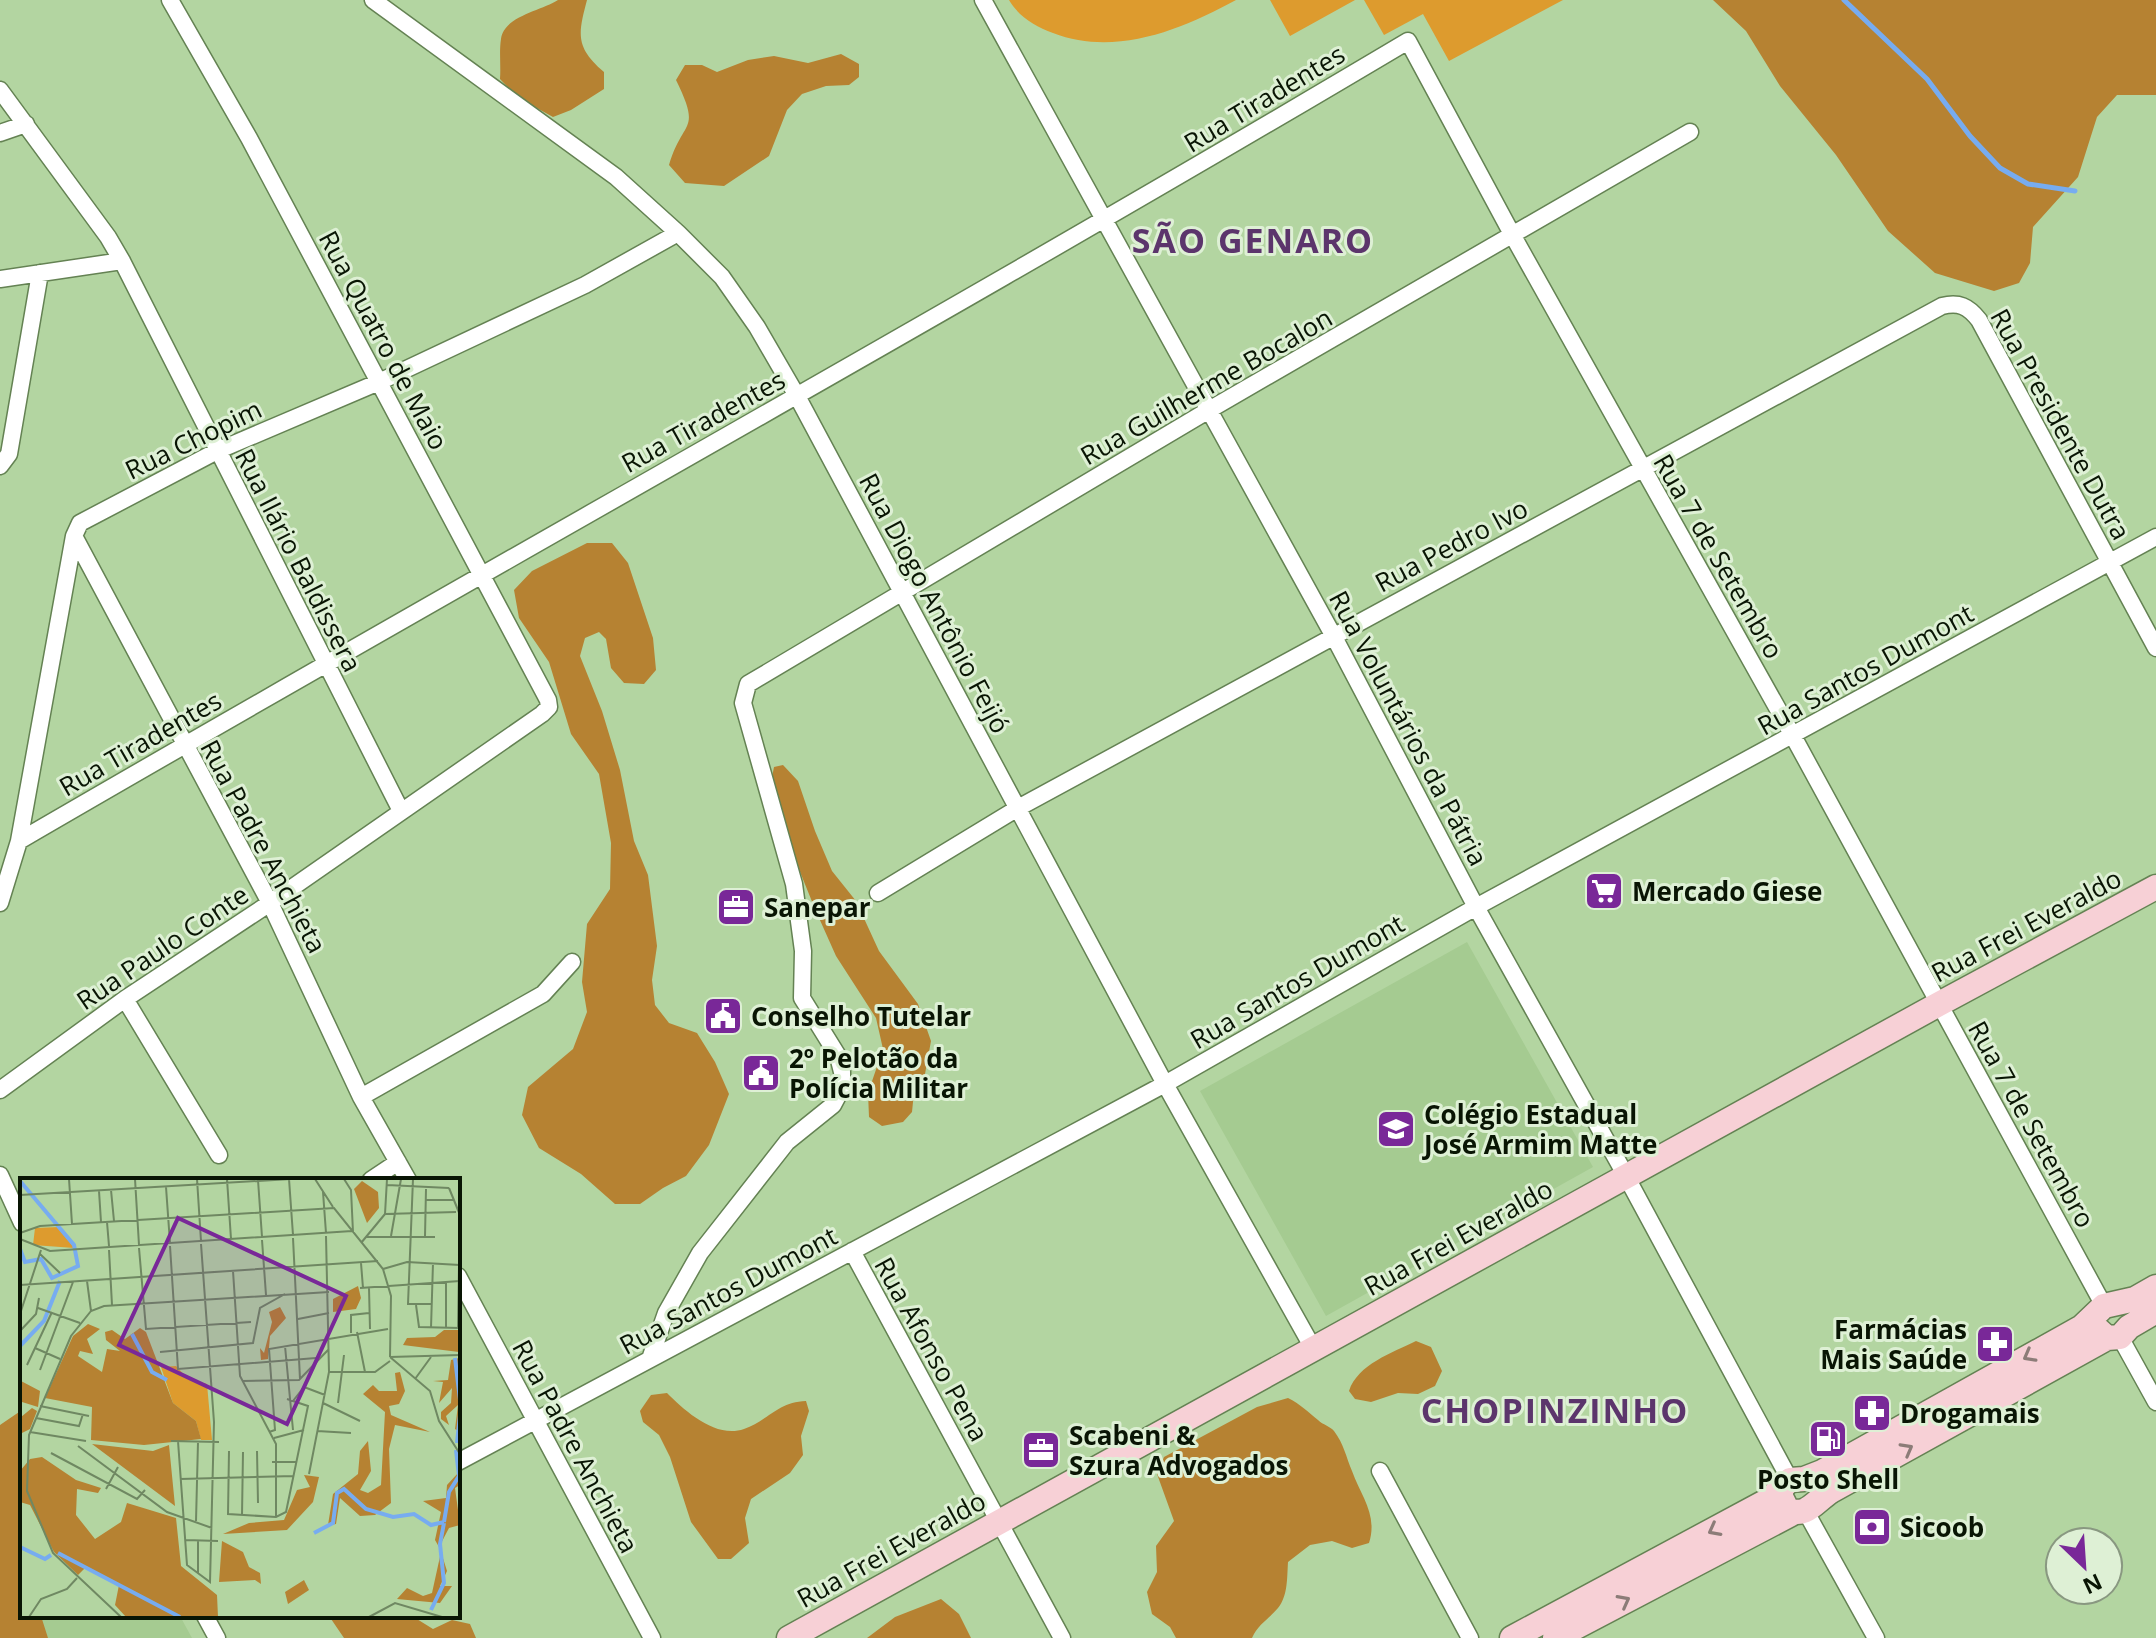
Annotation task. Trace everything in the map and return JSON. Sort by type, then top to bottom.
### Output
[{"type":"street","name":"Rua Quatro de Maio","points":[[170,0],[249,138],[482,573],[549,707]]},
{"type":"street","name":"Rua Diogo Antônio Feijó","points":[[373,0],[616,177],[722,277],[757,327],[797,396],[1165,1084],[1313,1348]]},
{"type":"street","name":"Rua Voluntários da Pátria","points":[[983,0],[1333,635],[1476,907],[1792,1483]]},
{"type":"street","name":"Rua Tiradentes","points":[[19,841],[482,573],[1105,220],[1408,41]]},
{"type":"street","name":"Rua 7 de Setembro","points":[[1408,41],[2106,1309]]},
{"type":"street","name":"Rua Ilário Baldissera","points":[[0,90],[122,261],[401,811]]},
{"type":"street","points":[[0,133],[26,124]]},
{"type":"street","name":"Rua Guilherme Bocalon","points":[[650,1359],[666,1313],[700,1253],[787,1142],[833,1105],[842,1088],[838,1056],[802,998],[803,951],[794,884],[743,703],[748,684],[1209,410],[1690,132]]},
{"type":"street","name":"Rua Chopim","points":[[74,536],[80,523],[217,451],[379,382],[585,285],[678,233]]},
{"type":"street","points":[[0,279],[122,261]]},
{"type":"street","points":[[0,466],[9,454],[40,273]]},
{"type":"street","name":"Rua Pedro Ivo","points":[[878,893],[1018,808],[1942,306],[1954,304],[1969,308]]},
{"type":"street","name":"Rua Presidente Dutra","points":[[1969,308],[1979,320],[2156,648]]},
{"type":"street","points":[[0,903],[19,841],[74,536]]},
{"type":"street","name":"Rua Padre Anchieta","points":[[74,536],[270,903],[361,1097],[407,1178]]},
{"type":"street","name":"Rua Santos Dumont","points":[[460,1461],[1165,1084],[1476,907],[2156,537]]},
{"type":"street","name":"Rua Paulo Conte","points":[[0,1090],[125,999],[270,903],[549,707]]},
{"type":"street","name":"Rua Frei Everaldo","points":[[789,1638],[2156,887]]},
{"type":"street","points":[[361,1097],[543,994],[572,962]]},
{"type":"street","points":[[125,999],[219,1155]]},
{"type":"street","points":[[374,1178],[398,1162]]},
{"type":"street","points":[[0,1175],[20,1219]]},
{"type":"street","name":"Rua Afonso Pena","points":[[852,1251],[1062,1638]]},
{"type":"street","name":"Rua Padre Anchieta","points":[[460,1280],[652,1638]]},
{"type":"street","points":[[1512,1638],[1767,1501],[1792,1483],[2068,1334],[2106,1309],[2135,1299],[2156,1287]]},
{"type":"street","points":[[2106,1309],[2096,1329],[2119,1334],[2156,1402]]},
{"type":"street","points":[[1555,1638],[1805,1509],[2156,1311]]},
{"type":"street","points":[[1380,1471],[1470,1638]]},
{"type":"street","points":[[1792,1483],[1783,1504],[1805,1509],[1876,1638]]},
{"type":"street","points":[[206,1618],[217,1638]]},
{"type":"shaded area","points":[[558,0],[587,0],[581,39],[588,55],[604,72],[604,89],[571,110],[553,117],[517,97],[500,79],[500,49],[504,31],[516,19]]},
{"type":"shaded area","points":[[1009,0],[1236,0],[1170,30],[1124,41],[1100,42],[1076,40],[1046,30],[1023,16]]},
{"type":"shaded area","points":[[1270,0],[1355,0],[1290,36]]},
{"type":"shaded area","points":[[1364,0],[1563,0],[1449,61],[1423,14],[1384,35]]},
{"type":"shaded area","points":[[1713,0],[2156,0],[2156,95],[2117,95],[2097,117],[2078,177],[2033,227],[2030,263],[2019,283],[1994,291],[1935,273],[1888,231],[1836,155],[1780,86],[1746,31]]},
{"type":"shaded area","points":[[841,54],[859,64],[859,77],[849,85],[826,86],[802,94],[787,110],[769,156],[724,186],[685,183],[669,165],[688,125],[688,109],[676,80],[685,65],[702,65],[717,72],[748,60],[774,56],[808,63]]},
{"type":"shaded area","points":[[587,543],[612,543],[628,563],[653,638],[656,670],[644,684],[624,683],[611,668],[606,639],[599,632],[585,638],[580,656],[602,711],[620,770],[634,841],[648,875],[657,946],[652,980],[655,1005],[669,1023],[697,1033],[715,1062],[729,1094],[709,1145],[686,1176],[640,1204],[615,1204],[581,1174],[539,1148],[522,1115],[528,1087],[573,1049],[587,1012],[582,982],[587,924],[610,889],[611,843],[599,774],[571,734],[549,662],[519,618],[514,590],[532,571]]},
{"type":"shaded area","points":[[783,765],[798,781],[832,871],[856,901],[879,951],[918,1004],[931,1041],[925,1074],[914,1092],[912,1112],[903,1122],[882,1126],[869,1117],[868,1093],[883,1049],[876,1018],[836,956],[790,847],[771,782],[774,767]]},
{"type":"shaded area","name":"Colégio Estadual José Armim Matte","points":[[1467,942],[1593,1167],[1326,1316],[1200,1091]]},
{"type":"shaded area","points":[[1416,1341],[1431,1347],[1442,1371],[1435,1386],[1418,1394],[1398,1393],[1371,1402],[1355,1399],[1349,1391],[1360,1373],[1377,1360]]},
{"type":"shaded area","points":[[667,1393],[702,1422],[733,1431],[752,1426],[787,1405],[806,1401],[809,1411],[801,1436],[803,1455],[790,1473],[751,1499],[745,1518],[749,1543],[731,1559],[718,1559],[691,1522],[670,1457],[659,1435],[643,1422],[640,1411],[651,1395]]},
{"type":"shaded area","points":[[1288,1398],[1332,1429],[1340,1441],[1370,1515],[1369,1543],[1352,1548],[1332,1541],[1310,1545],[1288,1562],[1284,1598],[1252,1638],[1176,1638],[1170,1627],[1152,1614],[1147,1592],[1157,1572],[1156,1546],[1174,1521],[1157,1474],[1164,1457],[1257,1407]]},
{"type":"shaded area","points":[[20,1411],[20,1618],[42,1618],[48,1638],[0,1638],[0,1425]]},
{"type":"shaded area","points":[[941,1599],[959,1614],[971,1638],[867,1638],[895,1617]]},
{"type":"shaded area","points":[[20,1618],[181,1618],[192,1638],[0,1638]]},
{"type":"shaded area","points":[[330,1618],[415,1618],[433,1629],[452,1620],[470,1624],[476,1638],[344,1638]]},
{"type":"waterway","points":[[1844,0],[1927,79],[1970,136],[2000,168],[2028,184],[2075,191]]},
{"type":"place","name":"Mercado Giese","points":[[1604,891]]},
{"type":"place","name":"Sanepar","points":[[736,907]]},
{"type":"place","name":"Conselho Tutelar","points":[[723,1016]]},
{"type":"place","name":"2º Pelotão da Polícia Militar","points":[[761,1073]]},
{"type":"place","name":"Colégio Estadual José Armim Matte","points":[[1396,1129]]},
{"type":"place","name":"Farmácias Mais Saúde","points":[[1995,1344]]},
{"type":"place","name":"Drogamais","points":[[1872,1413]]},
{"type":"place","name":"Posto Shell","points":[[1828,1439]]},
{"type":"place","name":"Scabeni & Szura Advogados","points":[[1041,1450]]},
{"type":"place","name":"Sicoob","points":[[1872,1527]]},
{"type":"district","name":"SÃO GENARO","points":[[1253,240]]},
{"type":"district","name":"CHOPINZINHO","points":[[1555,1410]]}]
